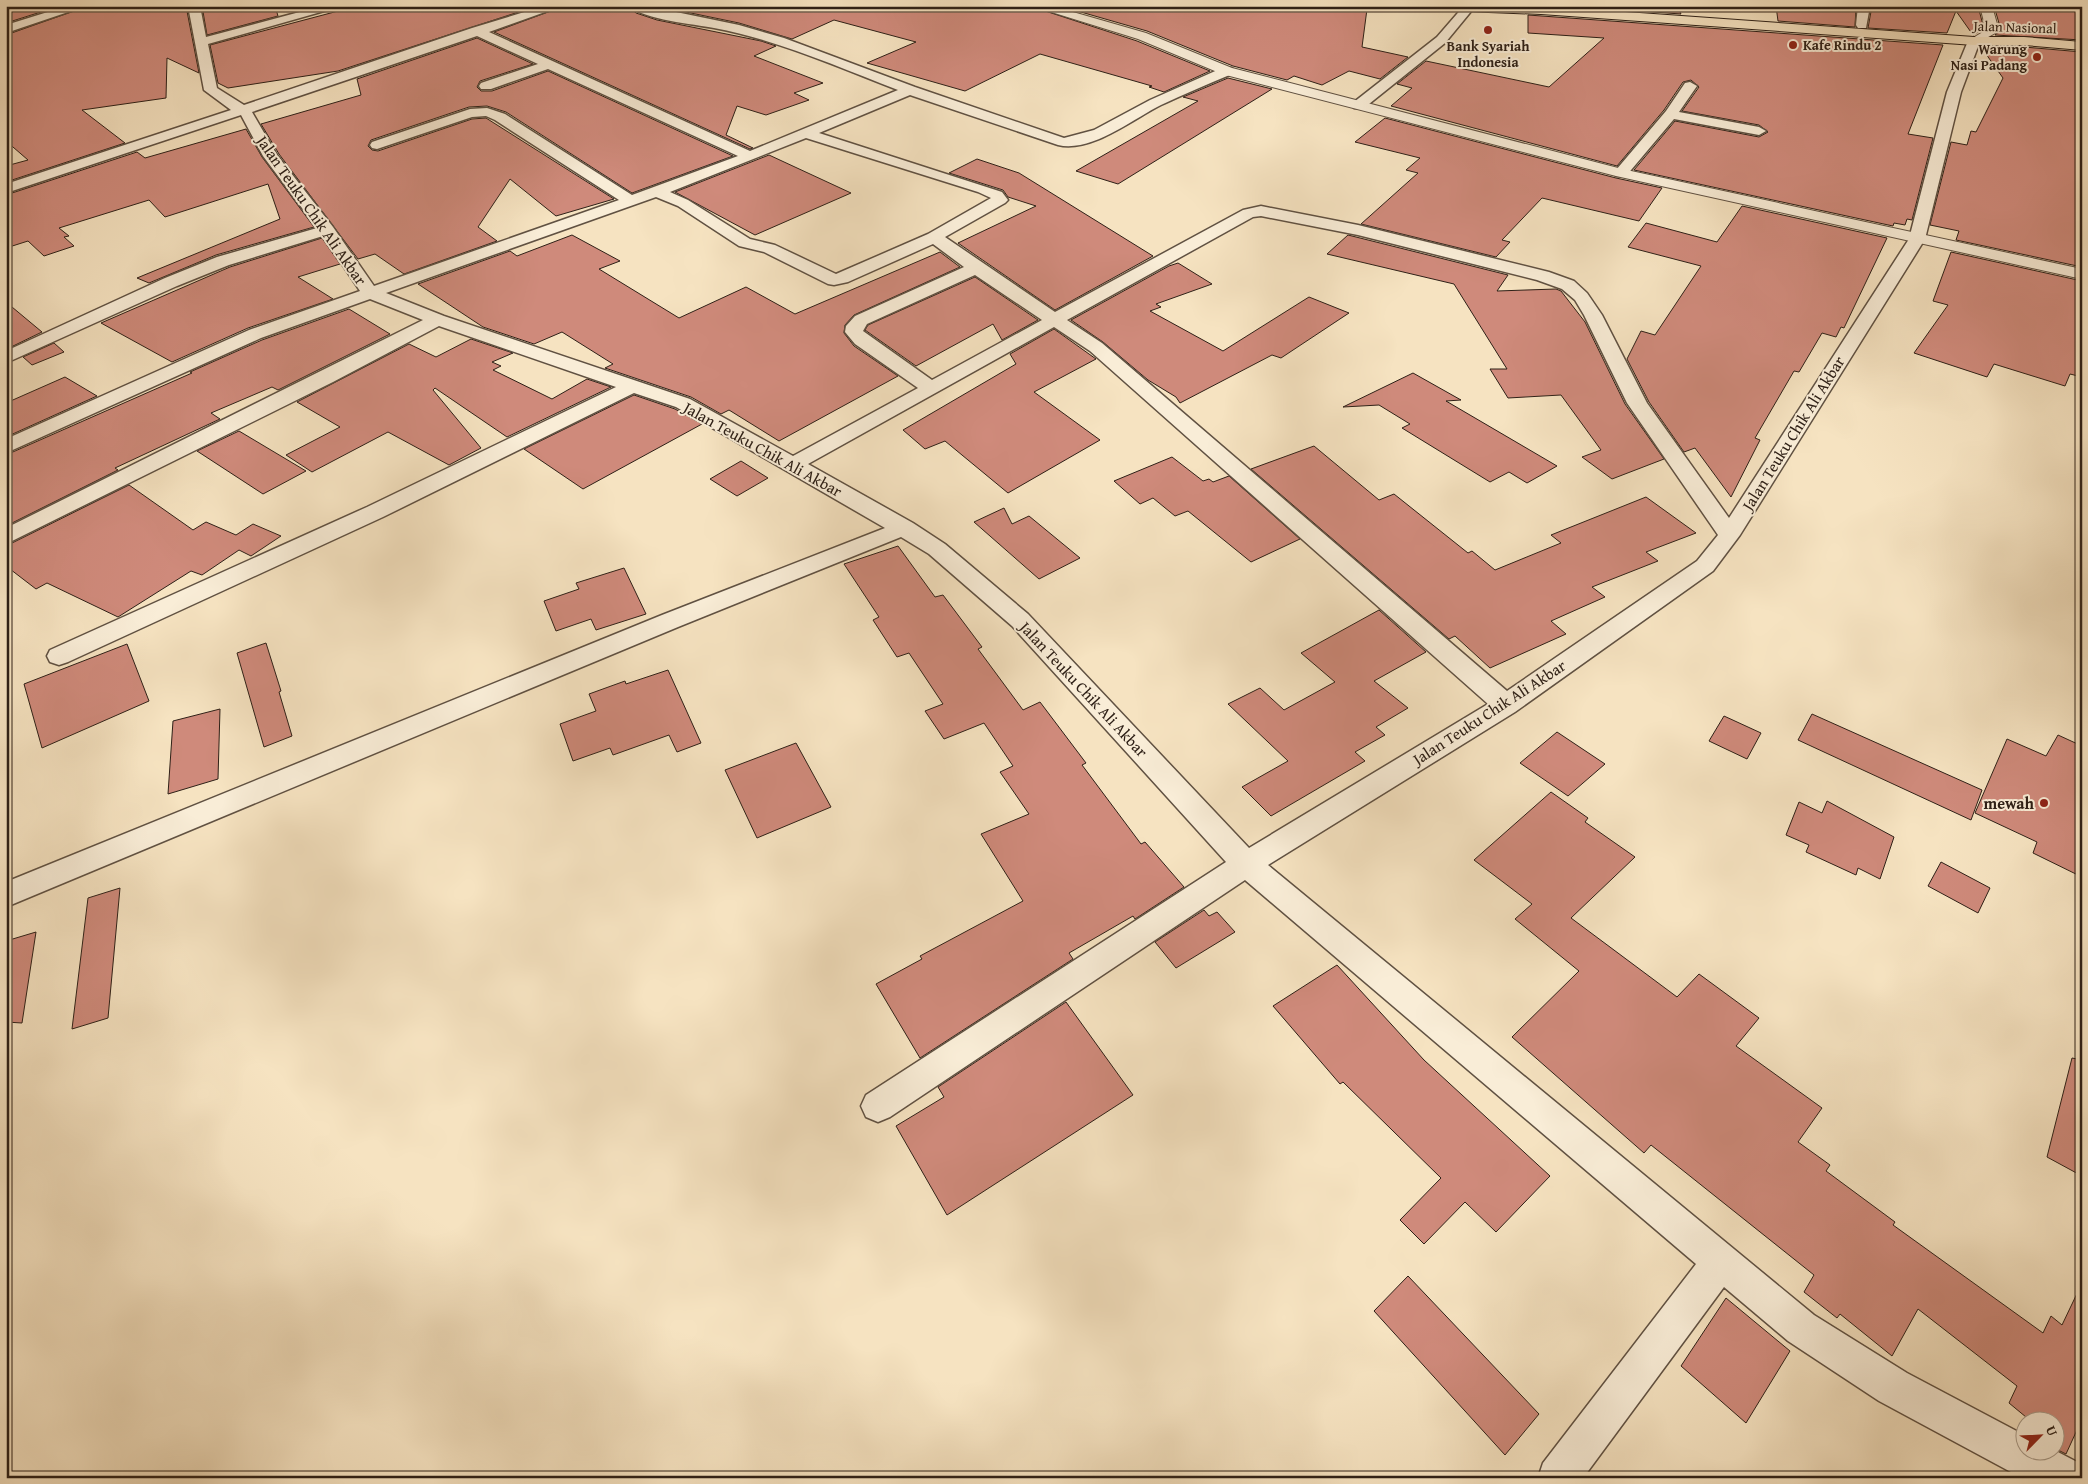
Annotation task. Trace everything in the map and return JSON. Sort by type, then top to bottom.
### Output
[{"type":"highway","name":"Jalan Nasional","points":[[1438,6],[1467,9],[1541,10],[1644,16],[2082,46]]},
{"type":"highway","name":"Jalan Nasional","points":[[1546,6],[1862,25],[1979,39],[2082,42]]},
{"type":"street","points":[[6,16],[9,28],[80,6]]},
{"type":"street","points":[[194,6],[212,90],[228,103],[245,111]]},
{"type":"street","points":[[201,42],[336,6]]},
{"type":"street","points":[[6,189],[245,111],[476,31],[556,6]]},
{"type":"street","points":[[636,6],[655,13],[739,29],[780,41],[1046,138],[1070,142],[1090,137],[1155,103],[1227,71]]},
{"type":"street","points":[[1038,6],[1142,36],[1227,71],[1621,173],[2082,274]]},
{"type":"street","points":[[1862,25],[1864,6]]},
{"type":"street","points":[[1979,39],[1993,30],[1986,6]]},
{"type":"street","points":[[1359,105],[1441,40],[1467,9]]},
{"type":"street","points":[[476,31],[750,156]]},
{"type":"street","name":"Jalan Teuku Chik Ali Akbar","points":[[245,111],[270,156],[327,230],[370,293],[438,320],[631,387],[683,403],[905,528],[938,549],[1020,620],[1246,864],[1506,705],[1705,566],[1729,535],[1917,239],[1954,92],[1979,39]]},
{"type":"street","points":[[486,86],[547,65]]},
{"type":"street","points":[[1621,173],[1671,114],[1690,86]]},
{"type":"street","points":[[6,447],[254,334],[631,201],[750,156],[910,90]]},
{"type":"street","points":[[377,145],[464,115],[487,112],[507,122],[631,201]]},
{"type":"street","points":[[1671,114],[1759,130]]},
{"type":"street","points":[[655,191],[683,203],[745,243],[769,248],[834,280],[934,237],[993,206],[1000,198],[983,189],[805,133]]},
{"type":"street","points":[[793,464],[1007,348],[1052,319],[1255,211],[1277,213],[1349,228],[1555,279],[1568,285],[1581,297],[1593,315],[1637,403],[1729,535]]},
{"type":"street","points":[[6,358],[214,264],[260,248],[327,230]]},
{"type":"street","points":[[934,237],[976,268],[1096,347],[1506,705]]},
{"type":"street","points":[[931,388],[861,340],[854,332],[854,328],[861,320],[976,268]]},
{"type":"street","points":[[6,537],[326,378],[438,320]]},
{"type":"street","points":[[59,656],[376,512],[631,387]]},
{"type":"street","points":[[6,895],[661,624],[905,528]]},
{"type":"street","points":[[878,1106],[1246,864],[1800,1328],[1893,1387],[2064,1478]]},
{"type":"street","points":[[1558,1478],[1721,1261]]},
{"type":"building","points":[[6,6],[60,6],[6,23]]},
{"type":"building","points":[[88,6],[186,6],[199,73],[167,58],[166,98],[82,110],[125,143],[6,182],[6,166],[28,160],[6,141],[6,35]]},
{"type":"building","points":[[202,6],[275,6],[278,16],[207,35]]},
{"type":"building","points":[[357,6],[537,6],[338,71],[228,88],[218,83],[210,45]]},
{"type":"building","points":[[564,6],[628,6],[636,13],[657,20],[761,41],[776,46],[754,56],[823,83],[794,93],[809,100],[766,115],[737,106],[726,135],[753,148],[750,149],[494,32]]},
{"type":"building","points":[[657,6],[1030,6],[1137,41],[1210,71],[1164,92],[1149,87],[1152,86],[1040,54],[965,91],[867,63],[916,42],[834,20],[792,39],[739,23]]},
{"type":"building","points":[[1060,6],[1352,6],[1367,9],[1362,47],[1408,57],[1380,79],[1349,71],[1322,85],[1294,76],[1287,80],[1233,66],[1147,31]]},
{"type":"building","points":[[1571,6],[1677,6],[1681,14]]},
{"type":"building","points":[[1776,6],[1803,6],[1842,11],[1842,6],[1856,6],[1855,27],[1778,21]]},
{"type":"building","points":[[1872,6],[1978,6],[1984,29],[1973,35],[1956,11],[1947,33],[1868,28]]},
{"type":"building","points":[[1994,6],[2082,6],[2082,40],[1995,35],[2001,30]]},
{"type":"building","points":[[1528,15],[1943,45],[1908,134],[1933,138],[1912,220],[1907,219],[1905,225],[1894,223],[1893,226],[1634,170],[1675,121],[1759,137],[1768,132],[1759,125],[1682,111],[1699,87],[1691,80],[1683,82],[1664,110],[1617,166],[1391,106],[1412,88],[1397,84],[1426,61],[1549,87],[1604,38],[1528,33]]},
{"type":"building","points":[[477,38],[533,64],[480,81],[477,87],[481,91],[492,91],[548,71],[733,156],[632,193],[506,112],[487,106],[469,107],[371,140],[368,146],[372,150],[378,151],[472,119],[486,118],[614,199],[556,216],[510,179],[478,227],[497,241],[404,274],[375,254],[358,259],[279,154],[261,124],[361,95],[357,79]]},
{"type":"building","points":[[1981,47],[2024,47],[2082,52],[2082,267],[1956,240],[1959,231],[1930,225],[1951,142],[1967,145],[1971,131],[1976,132],[2003,78]]},
{"type":"building","points":[[1228,78],[1272,89],[1118,184],[1076,171],[1198,101],[1183,97]]},
{"type":"building","points":[[1385,118],[1616,178],[1662,188],[1639,221],[1542,198],[1502,240],[1510,242],[1496,257],[1361,224],[1418,173],[1406,170],[1420,158],[1355,142]]},
{"type":"building","points":[[246,129],[262,157],[314,227],[216,255],[149,283],[137,278],[280,219],[268,184],[165,217],[149,200],[59,228],[69,236],[64,237],[74,246],[44,256],[28,241],[6,248],[6,195],[137,152],[145,158]]},
{"type":"building","points":[[769,155],[851,193],[755,235],[675,192]]},
{"type":"building","points":[[977,159],[1019,173],[1153,256],[1055,310],[958,243],[1036,206],[1008,197],[1003,190],[949,173]]},
{"type":"building","points":[[1742,206],[1887,238],[1844,328],[1841,327],[1836,337],[1822,333],[1799,372],[1794,371],[1755,438],[1760,440],[1731,497],[1695,448],[1684,452],[1649,402],[1627,359],[1641,331],[1655,335],[1701,266],[1628,247],[1646,223],[1717,242]]},
{"type":"building","points":[[572,235],[620,261],[599,269],[679,318],[746,287],[795,314],[940,252],[960,267],[854,315],[845,325],[844,333],[854,346],[898,376],[779,441],[729,410],[721,414],[691,397],[605,368],[613,364],[562,332],[534,344],[483,327],[418,284],[510,251],[517,256]]},
{"type":"building","points":[[1348,235],[1508,275],[1497,291],[1556,289],[1561,291],[1585,322],[1625,404],[1664,459],[1612,479],[1582,457],[1601,450],[1561,395],[1508,398],[1490,369],[1507,369],[1454,284],[1327,254]]},
{"type":"building","points":[[322,238],[340,264],[298,277],[333,299],[248,328],[172,362],[101,323],[230,267]]},
{"type":"building","points":[[1951,252],[2082,281],[2082,377],[2070,374],[2065,386],[1994,364],[1987,377],[1914,353],[1948,305],[1933,301]]},
{"type":"building","points":[[1178,263],[1212,284],[1156,304],[1161,307],[1150,311],[1223,351],[1309,297],[1349,313],[1281,358],[1272,355],[1180,403],[1176,397],[1148,380],[1103,342],[1071,320],[1169,266]]},
{"type":"building","points":[[975,277],[1038,320],[1002,340],[993,324],[916,366],[865,330],[868,325]]},
{"type":"building","points":[[6,302],[42,332],[11,347],[6,342]]},
{"type":"building","points":[[349,309],[390,334],[278,390],[272,387],[211,413],[220,419],[115,468],[118,470],[6,526],[6,455],[262,340]]},
{"type":"building","points":[[1054,329],[1096,359],[1034,392],[1100,440],[1008,493],[945,441],[925,449],[903,430],[1016,364],[1010,354]]},
{"type":"building","points":[[471,339],[513,353],[492,362],[501,366],[493,370],[552,399],[587,379],[611,387],[507,437],[435,388],[433,390],[481,448],[449,465],[388,432],[312,472],[286,455],[340,427],[297,402],[409,344],[436,357]]},
{"type":"building","points":[[54,343],[64,352],[32,365],[23,357]]},
{"type":"building","points":[[1413,373],[1461,400],[1446,401],[1557,466],[1527,483],[1509,472],[1490,482],[1402,428],[1410,424],[1379,405],[1343,407]]},
{"type":"building","points":[[65,377],[97,396],[6,437],[6,403]]},
{"type":"building","points":[[634,395],[675,409],[702,424],[583,489],[524,449]]},
{"type":"building","points":[[239,431],[306,471],[263,494],[197,451]]},
{"type":"building","points":[[1314,446],[1379,500],[1394,494],[1468,553],[1472,551],[1495,570],[1561,543],[1551,535],[1646,497],[1696,533],[1646,552],[1658,561],[1592,587],[1605,597],[1551,621],[1566,634],[1490,668],[1455,636],[1449,639],[1251,469]]},
{"type":"building","points":[[1172,457],[1203,481],[1209,479],[1213,482],[1229,476],[1300,539],[1251,562],[1188,511],[1175,516],[1153,498],[1140,504],[1114,481]]},
{"type":"building","points":[[741,461],[768,478],[737,496],[710,479]]},
{"type":"building","points":[[129,485],[193,530],[206,522],[236,535],[253,524],[281,536],[251,556],[239,550],[202,575],[191,571],[118,617],[47,583],[36,589],[6,566],[6,546]]},
{"type":"building","points":[[1004,508],[1012,524],[1029,516],[1080,558],[1039,579],[974,522]]},
{"type":"building","points":[[898,546],[935,597],[943,595],[982,647],[978,649],[1023,710],[1040,702],[1086,763],[1082,765],[1141,844],[1145,842],[1184,887],[1135,919],[1133,916],[1069,953],[1073,959],[920,1058],[876,984],[922,959],[920,956],[1023,901],[981,834],[1029,814],[1000,772],[1013,766],[984,723],[944,739],[925,711],[943,704],[909,653],[897,657],[873,620],[879,617],[844,564]]},
{"type":"building","points":[[624,568],[646,614],[596,630],[591,619],[556,631],[544,601],[579,589],[576,583]]},
{"type":"building","points":[[1379,610],[1426,652],[1374,681],[1408,708],[1376,727],[1385,735],[1355,752],[1365,761],[1271,816],[1242,787],[1288,761],[1228,704],[1260,688],[1284,710],[1335,682],[1301,653]]},
{"type":"building","points":[[266,643],[281,691],[279,692],[292,736],[264,747],[237,653]]},
{"type":"building","points":[[127,644],[149,701],[42,748],[24,684]]},
{"type":"building","points":[[668,670],[701,743],[677,752],[669,735],[613,755],[610,748],[573,761],[560,724],[596,711],[589,694],[625,681],[626,684]]},
{"type":"building","points":[[220,709],[218,779],[168,794],[173,721]]},
{"type":"building","points":[[1812,714],[1982,790],[1971,820],[1798,740]]},
{"type":"building","points":[[1724,716],[1761,733],[1747,759],[1709,741]]},
{"type":"building","points":[[1557,732],[1605,764],[1568,796],[1520,763]]},
{"type":"building","name":"mewah","points":[[2058,735],[2082,746],[2082,877],[2033,853],[2037,842],[1975,813],[2007,739],[2046,756]]},
{"type":"building","points":[[796,743],[831,807],[757,838],[725,770]]},
{"type":"building","points":[[1551,792],[1588,818],[1585,822],[1635,857],[1571,918],[1677,997],[1699,974],[1759,1018],[1736,1046],[1822,1108],[1798,1142],[1830,1165],[1826,1171],[1895,1222],[1893,1225],[2043,1333],[2051,1316],[2062,1325],[2082,1283],[2082,1419],[2066,1454],[2066,1412],[2020,1412],[2009,1403],[2017,1386],[1918,1309],[1892,1356],[1840,1314],[1837,1318],[1804,1292],[1814,1275],[1651,1145],[1644,1153],[1512,1037],[1579,971],[1515,919],[1532,904],[1474,860]]},
{"type":"building","points":[[1827,801],[1894,837],[1880,879],[1858,868],[1856,875],[1806,852],[1809,845],[1786,835],[1799,802],[1822,813]]},
{"type":"building","points":[[1941,862],[1990,888],[1978,913],[1928,886]]},
{"type":"building","points":[[120,888],[108,1018],[72,1029],[88,898]]},
{"type":"building","points":[[1204,910],[1209,916],[1217,912],[1235,932],[1176,968],[1155,942]]},
{"type":"building","points":[[36,932],[22,1023],[6,1022],[6,941]]},
{"type":"building","points":[[1337,965],[1424,1060],[1550,1176],[1496,1232],[1465,1202],[1424,1244],[1400,1220],[1441,1178],[1343,1082],[1340,1084],[1273,1006]]},
{"type":"building","points":[[1066,1002],[1133,1095],[947,1215],[896,1126],[944,1097],[938,1087]]},
{"type":"building","points":[[2072,1058],[2082,1060],[2082,1176],[2047,1157]]},
{"type":"building","points":[[1408,1276],[1539,1414],[1505,1455],[1374,1311]]},
{"type":"building","points":[[1726,1298],[1790,1351],[1746,1423],[1681,1366]]},
{"type":"place","name":"Bank Syariah Indonesia","points":[[1488,30]]},
{"type":"place","name":"Kafe Rindu 2","points":[[1793,45]]},
{"type":"place","name":"Warung Nasi Padang","points":[[2037,57]]},
{"type":"place","name":"mewah","points":[[2044,803]]}]
